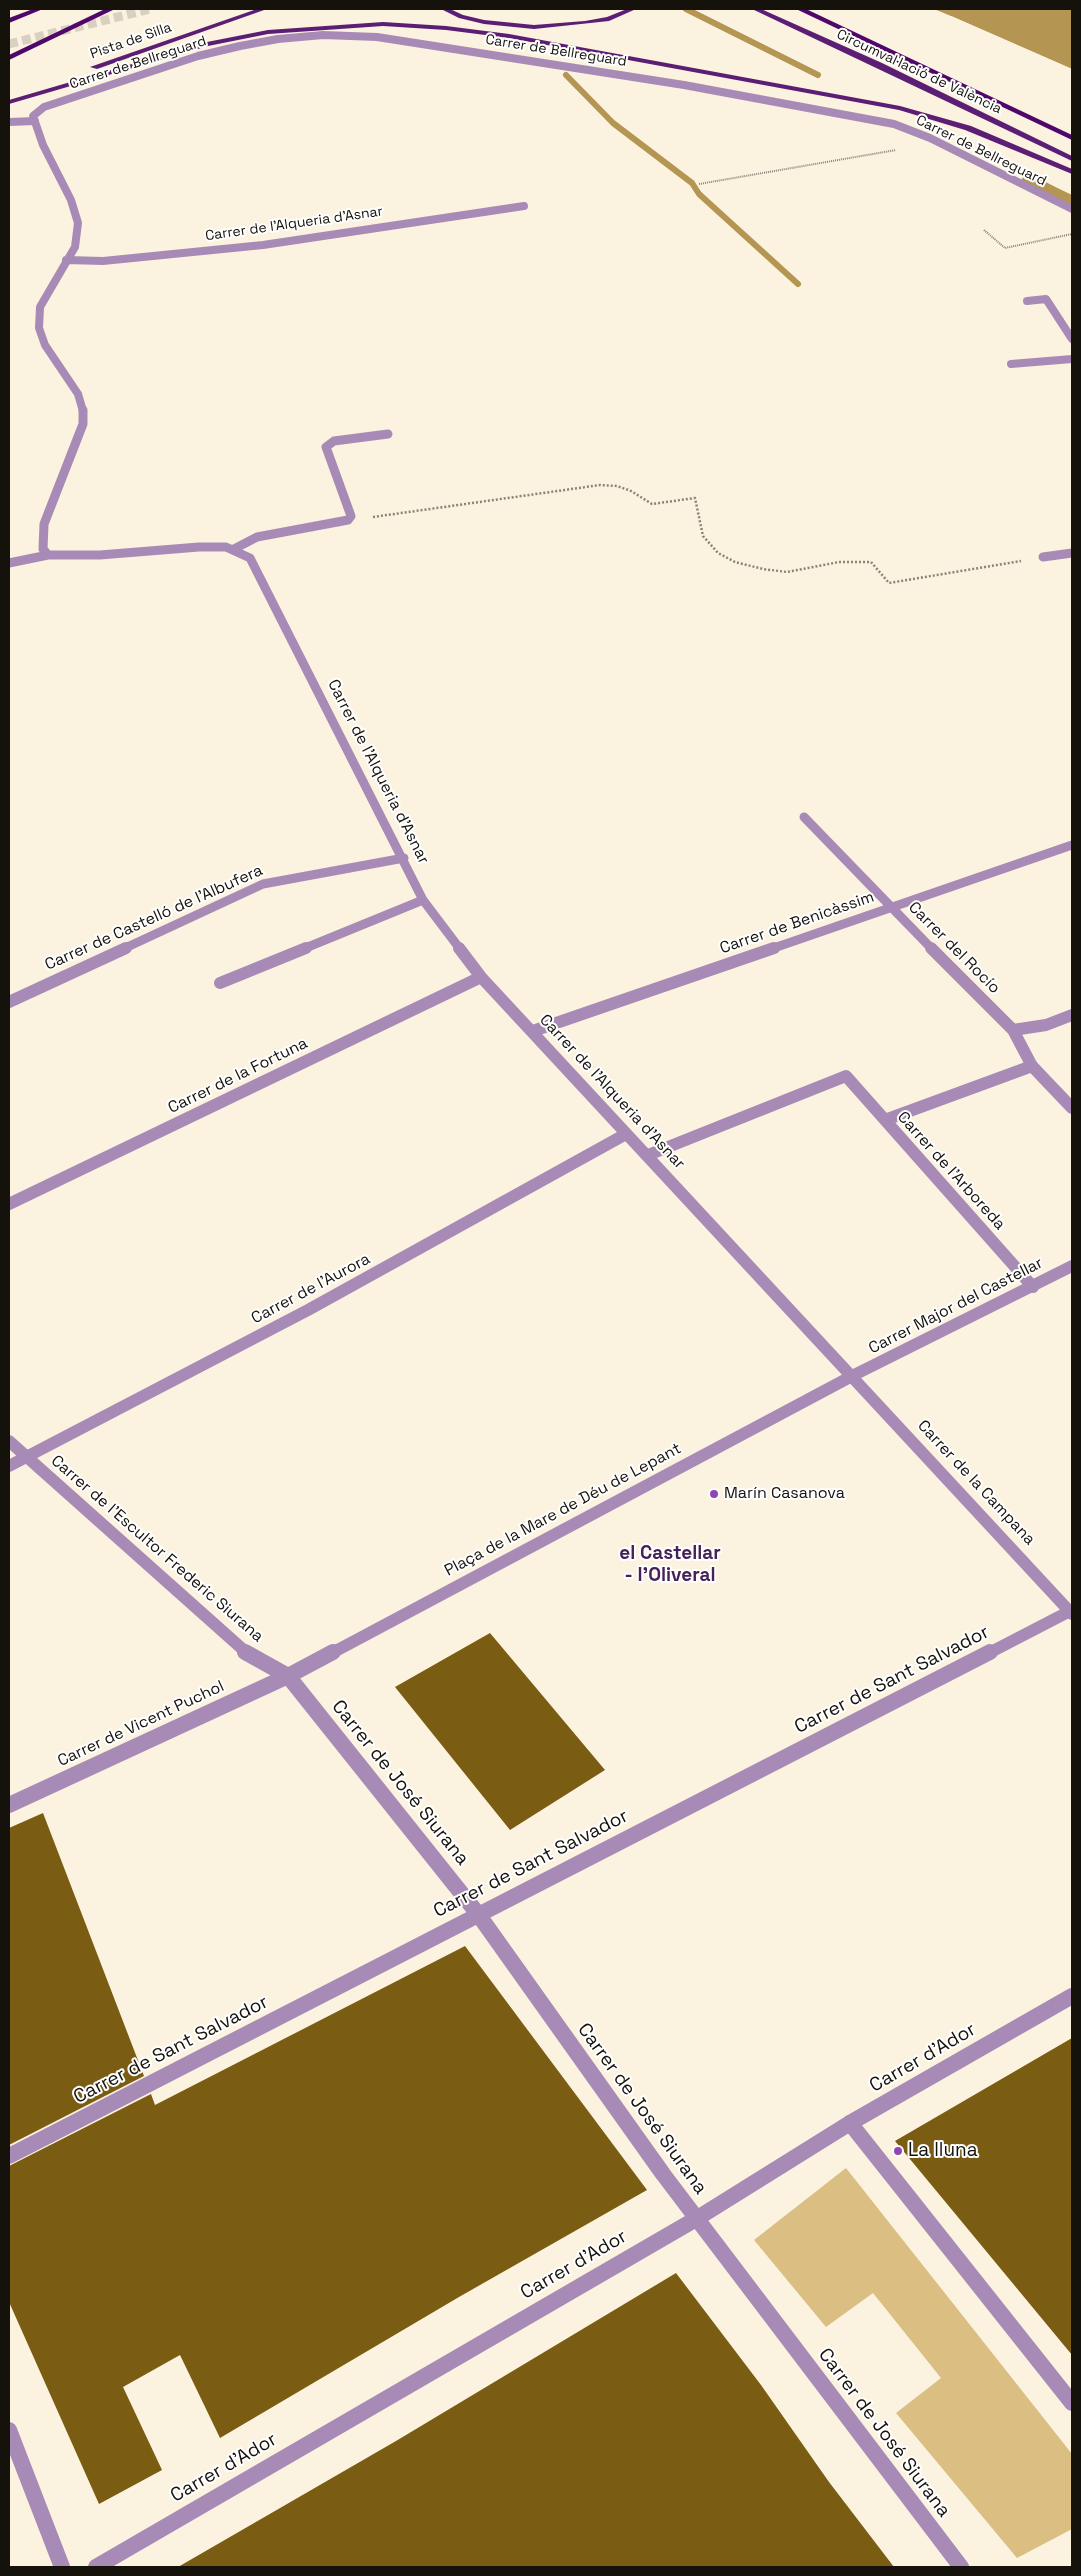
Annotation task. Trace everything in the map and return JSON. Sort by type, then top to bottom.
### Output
[{"type":"highway","points":[[9,21],[39,9]]},
{"type":"highway","points":[[9,58],[111,9]]},
{"type":"highway","name":"Pista de Silla","points":[[9,97],[262,9]]},
{"type":"highway","points":[[445,9],[461,17],[484,22],[561,27],[609,19],[632,9]]},
{"type":"highway","name":"Circumval·lació de València","points":[[756,9],[879,65],[1072,159]]},
{"type":"highway","name":"Circumval·lació de València","points":[[800,9],[1072,138]]},
{"type":"highway","points":[[9,102],[207,44],[268,32],[383,24],[446,28],[538,41],[900,108],[975,131],[1072,172]]},
{"type":"street","name":"Carrer de Bellreguard","points":[[35,121],[33,116],[37,110],[198,56],[278,39],[323,35],[378,37],[558,64],[791,103],[894,124],[930,138],[1072,209]]},
{"type":"street","points":[[9,122],[35,121],[44,145],[71,200],[78,223],[75,247],[40,307],[39,328],[45,344],[78,394],[83,411],[83,424],[44,524],[43,549],[48,556]]},
{"type":"street","name":"Carrer de l'Alqueria d'Asnar","points":[[66,260],[103,261],[254,246],[524,206]]},
{"type":"street","points":[[1027,301],[1046,298],[1069,328],[1072,339]]},
{"type":"street","points":[[1011,364],[1072,359]]},
{"type":"street","points":[[9,564],[48,556],[100,555],[199,546],[234,549],[257,537],[348,520],[350,516],[326,446],[334,441],[388,434]]},
{"type":"street","name":"Carrer de l'Alqueria d'Asnar","points":[[234,549],[250,558],[257,568],[343,742],[404,858],[423,900],[481,977],[854,1376]]},
{"type":"street","points":[[1043,557],[1072,553]]},
{"type":"street","name":"Carrer del Rocío","points":[[804,817],[891,908],[1013,1030],[1032,1066],[1072,1108]]},
{"type":"street","name":"Carrer de Benicàssim","points":[[533,1031],[1072,845]]},
{"type":"street","name":"Carrer de Castelló de l'Albufera","points":[[9,1002],[263,884],[404,858]]},
{"type":"street","points":[[220,983],[423,900]]},
{"type":"street","name":"Carrer de la Fortuna","points":[[9,1204],[481,977]]},
{"type":"street","points":[[1013,1030],[1046,1025],[1072,1015]]},
{"type":"street","points":[[885,1120],[1032,1066]]},
{"type":"street","name":"Carrer de l'Arboreda","points":[[648,1155],[846,1076],[1033,1287]]},
{"type":"street","name":"Carrer de l'Aurora","points":[[9,1466],[308,1310],[626,1134]]},
{"type":"street","name":"Carrer Major del Castellar","points":[[854,1376],[1072,1266]]},
{"type":"street","name":"Carrer de la Campana","points":[[854,1376],[1071,1611]]},
{"type":"street","name":"Plaça de la Mare de Déu de Lepant","points":[[288,1676],[854,1376]]},
{"type":"street","name":"Carrer de l'Escultor Frederic Siurana","points":[[9,1441],[243,1651],[288,1676]]},
{"type":"street","name":"Carrer de Sant Salvador","points":[[9,2156],[1071,1611]]},
{"type":"street","name":"Carrer de Vicent Puchol","points":[[9,1805],[288,1676]]},
{"type":"street","name":"Carrer de José Siurana","points":[[288,1676],[478,1914],[696,2219],[961,2567]]},
{"type":"street","name":"Carrer d'Ador","points":[[96,2567],[696,2219],[850,2123],[1072,1996]]},
{"type":"street","points":[[850,2123],[1072,2403]]},
{"type":"street","points":[[9,2430],[62,2567]]},
{"type":"path","points":[[699,184],[795,170],[896,150]]},
{"type":"path","points":[[984,230],[1005,248],[1072,234]]},
{"type":"path","points":[[348,520],[600,485],[617,486],[631,491],[652,504],[695,498],[703,536],[718,553],[735,562],[787,572],[840,562],[871,562],[889,583],[1043,557]]},
{"type":"shaded area","points":[[934,9],[1072,9],[1072,69],[951,16]]},
{"type":"shaded area","points":[[846,2168],[1072,2454],[1072,2529],[1017,2558],[896,2413],[941,2378],[873,2293],[826,2327],[754,2240]]},
{"type":"pier","points":[[951,16],[1072,69],[1072,71],[948,18]]},
{"type":"building","points":[[490,1633],[605,1770],[510,1830],[395,1687]]},
{"type":"building","points":[[43,1813],[144,2076],[9,2145],[9,1828]]},
{"type":"building","points":[[465,1946],[647,2190],[459,2297],[220,2438],[180,2355],[123,2387],[162,2470],[99,2504],[9,2302],[9,2166],[151,2094],[155,2105]]},
{"type":"building","points":[[1072,2038],[1072,2355],[895,2141]]},
{"type":"building","points":[[676,2273],[761,2385],[829,2482],[894,2567],[178,2567],[396,2441]]},
{"type":"waterway","points":[[686,9],[818,75]]},
{"type":"waterway","points":[[566,75],[613,123],[692,183],[699,194],[798,284]]},
{"type":"waterway","points":[[1035,180],[1072,199]]},
{"type":"waterway","points":[[1031,182],[1072,203]]},
{"type":"tunnel","points":[[9,44],[150,9]]},
{"type":"place","name":"Marín Casanova","points":[[714,1494]]},
{"type":"place","name":"La lluna","points":[[898,2151]]},
{"type":"district","name":"el Castellar - l'Oliveral","points":[[670,1565]]}]
